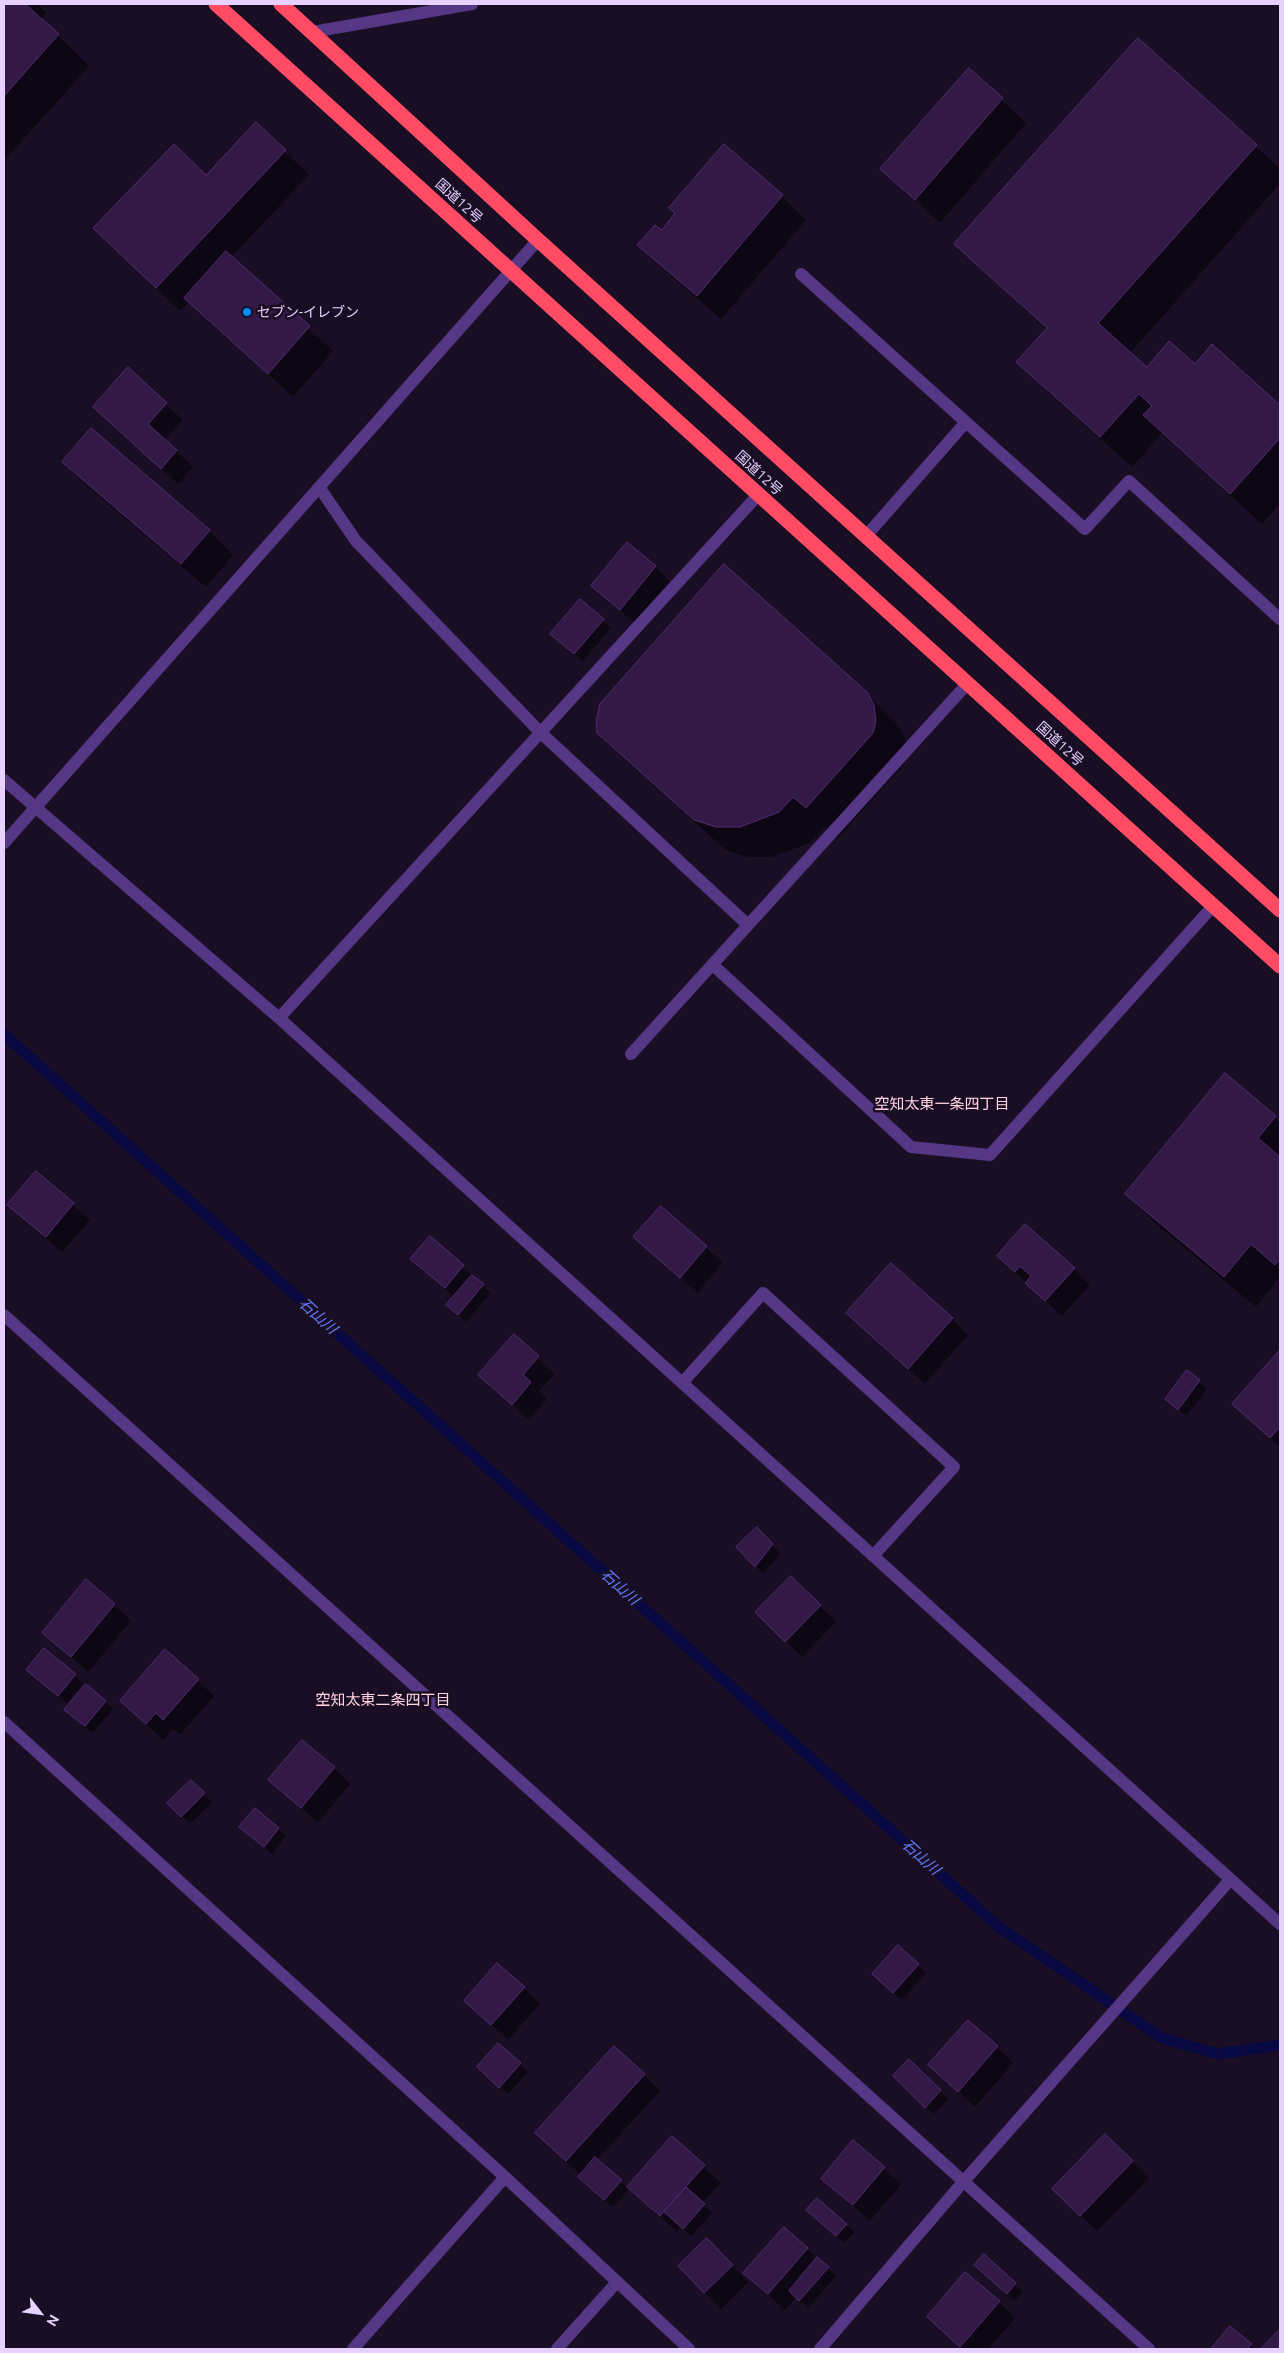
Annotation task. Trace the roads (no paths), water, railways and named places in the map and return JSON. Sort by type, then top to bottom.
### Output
[{"type":"highway","name":"国道12号","points":[[216,4],[1280,966]]},
{"type":"highway","name":"国道12号","points":[[281,4],[538,240],[1280,910]]},
{"type":"street","points":[[312,32],[472,4]]},
{"type":"street","points":[[4,843],[538,240]]},
{"type":"street","points":[[801,274],[1085,529],[1129,480],[1280,619]]},
{"type":"street","points":[[866,536],[966,422]]},
{"type":"street","points":[[319,487],[356,541],[540,732],[748,925]]},
{"type":"street","points":[[279,1018],[759,494]]},
{"type":"street","points":[[631,1054],[968,683]]},
{"type":"street","points":[[4,780],[34,809],[279,1018],[1280,1924]]},
{"type":"street","points":[[713,965],[910,1147],[990,1155],[1213,906]]},
{"type":"street","points":[[682,1383],[763,1293],[954,1467],[873,1556]]},
{"type":"street","points":[[4,1315],[1149,2349]]},
{"type":"street","points":[[4,1722],[505,2177],[689,2349]]},
{"type":"street","points":[[820,2349],[1230,1880]]},
{"type":"street","points":[[354,2349],[505,2177]]},
{"type":"street","points":[[557,2349],[617,2282]]},
{"type":"waterway","name":"石山川","points":[[4,1034],[999,1927],[1162,2038],[1218,2054],[1280,2045]]},
{"type":"place","name":"セブン-イレブン","points":[[247,312]]},
{"type":"district","name":"空知太東一条四丁目","points":[[942,1104]]},
{"type":"district","name":"空知太東二条四丁目","points":[[383,1700]]}]
